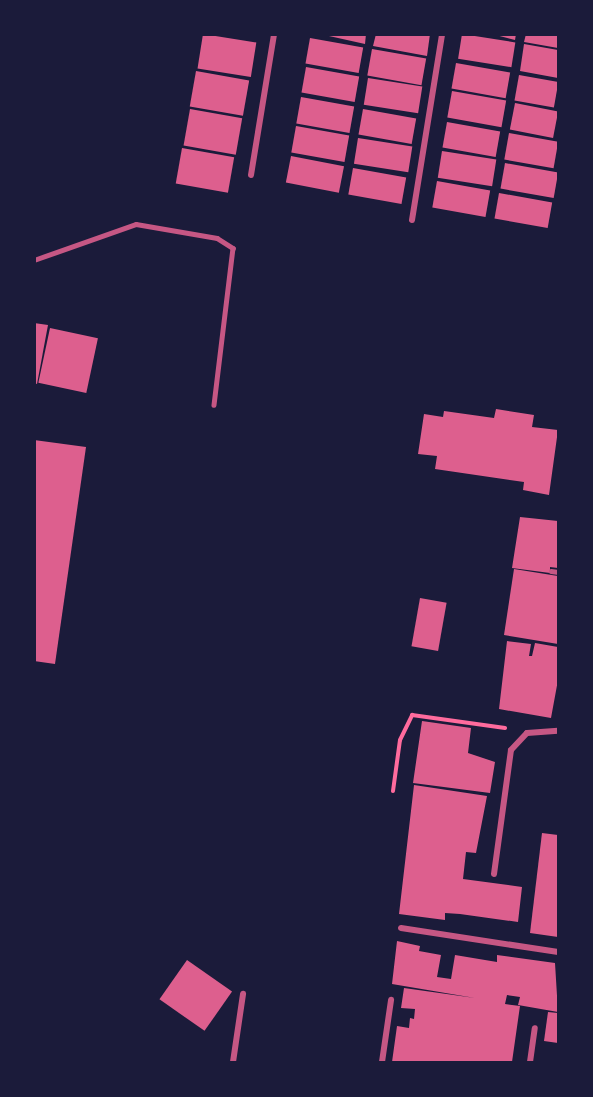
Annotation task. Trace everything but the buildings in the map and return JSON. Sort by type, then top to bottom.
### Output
[{"type":"street","points":[[251,175],[274,34]]},
{"type":"street","points":[[412,220],[442,34]]},
{"type":"street","points":[[494,874],[510,756],[522,736],[535,731],[558,731]]},
{"type":"street","points":[[401,928],[558,952]]},
{"type":"street","points":[[233,1062],[243,994]]},
{"type":"street","points":[[382,1062],[391,1000]]},
{"type":"street","points":[[530,1062],[535,1028]]},
{"type":"lane","points":[[34,260],[136,224],[217,238],[233,248],[214,405]]},
{"type":"lane","points":[[551,571],[558,572]]},
{"type":"path","points":[[393,791],[400,740],[412,715],[502,727],[522,736]]}]
